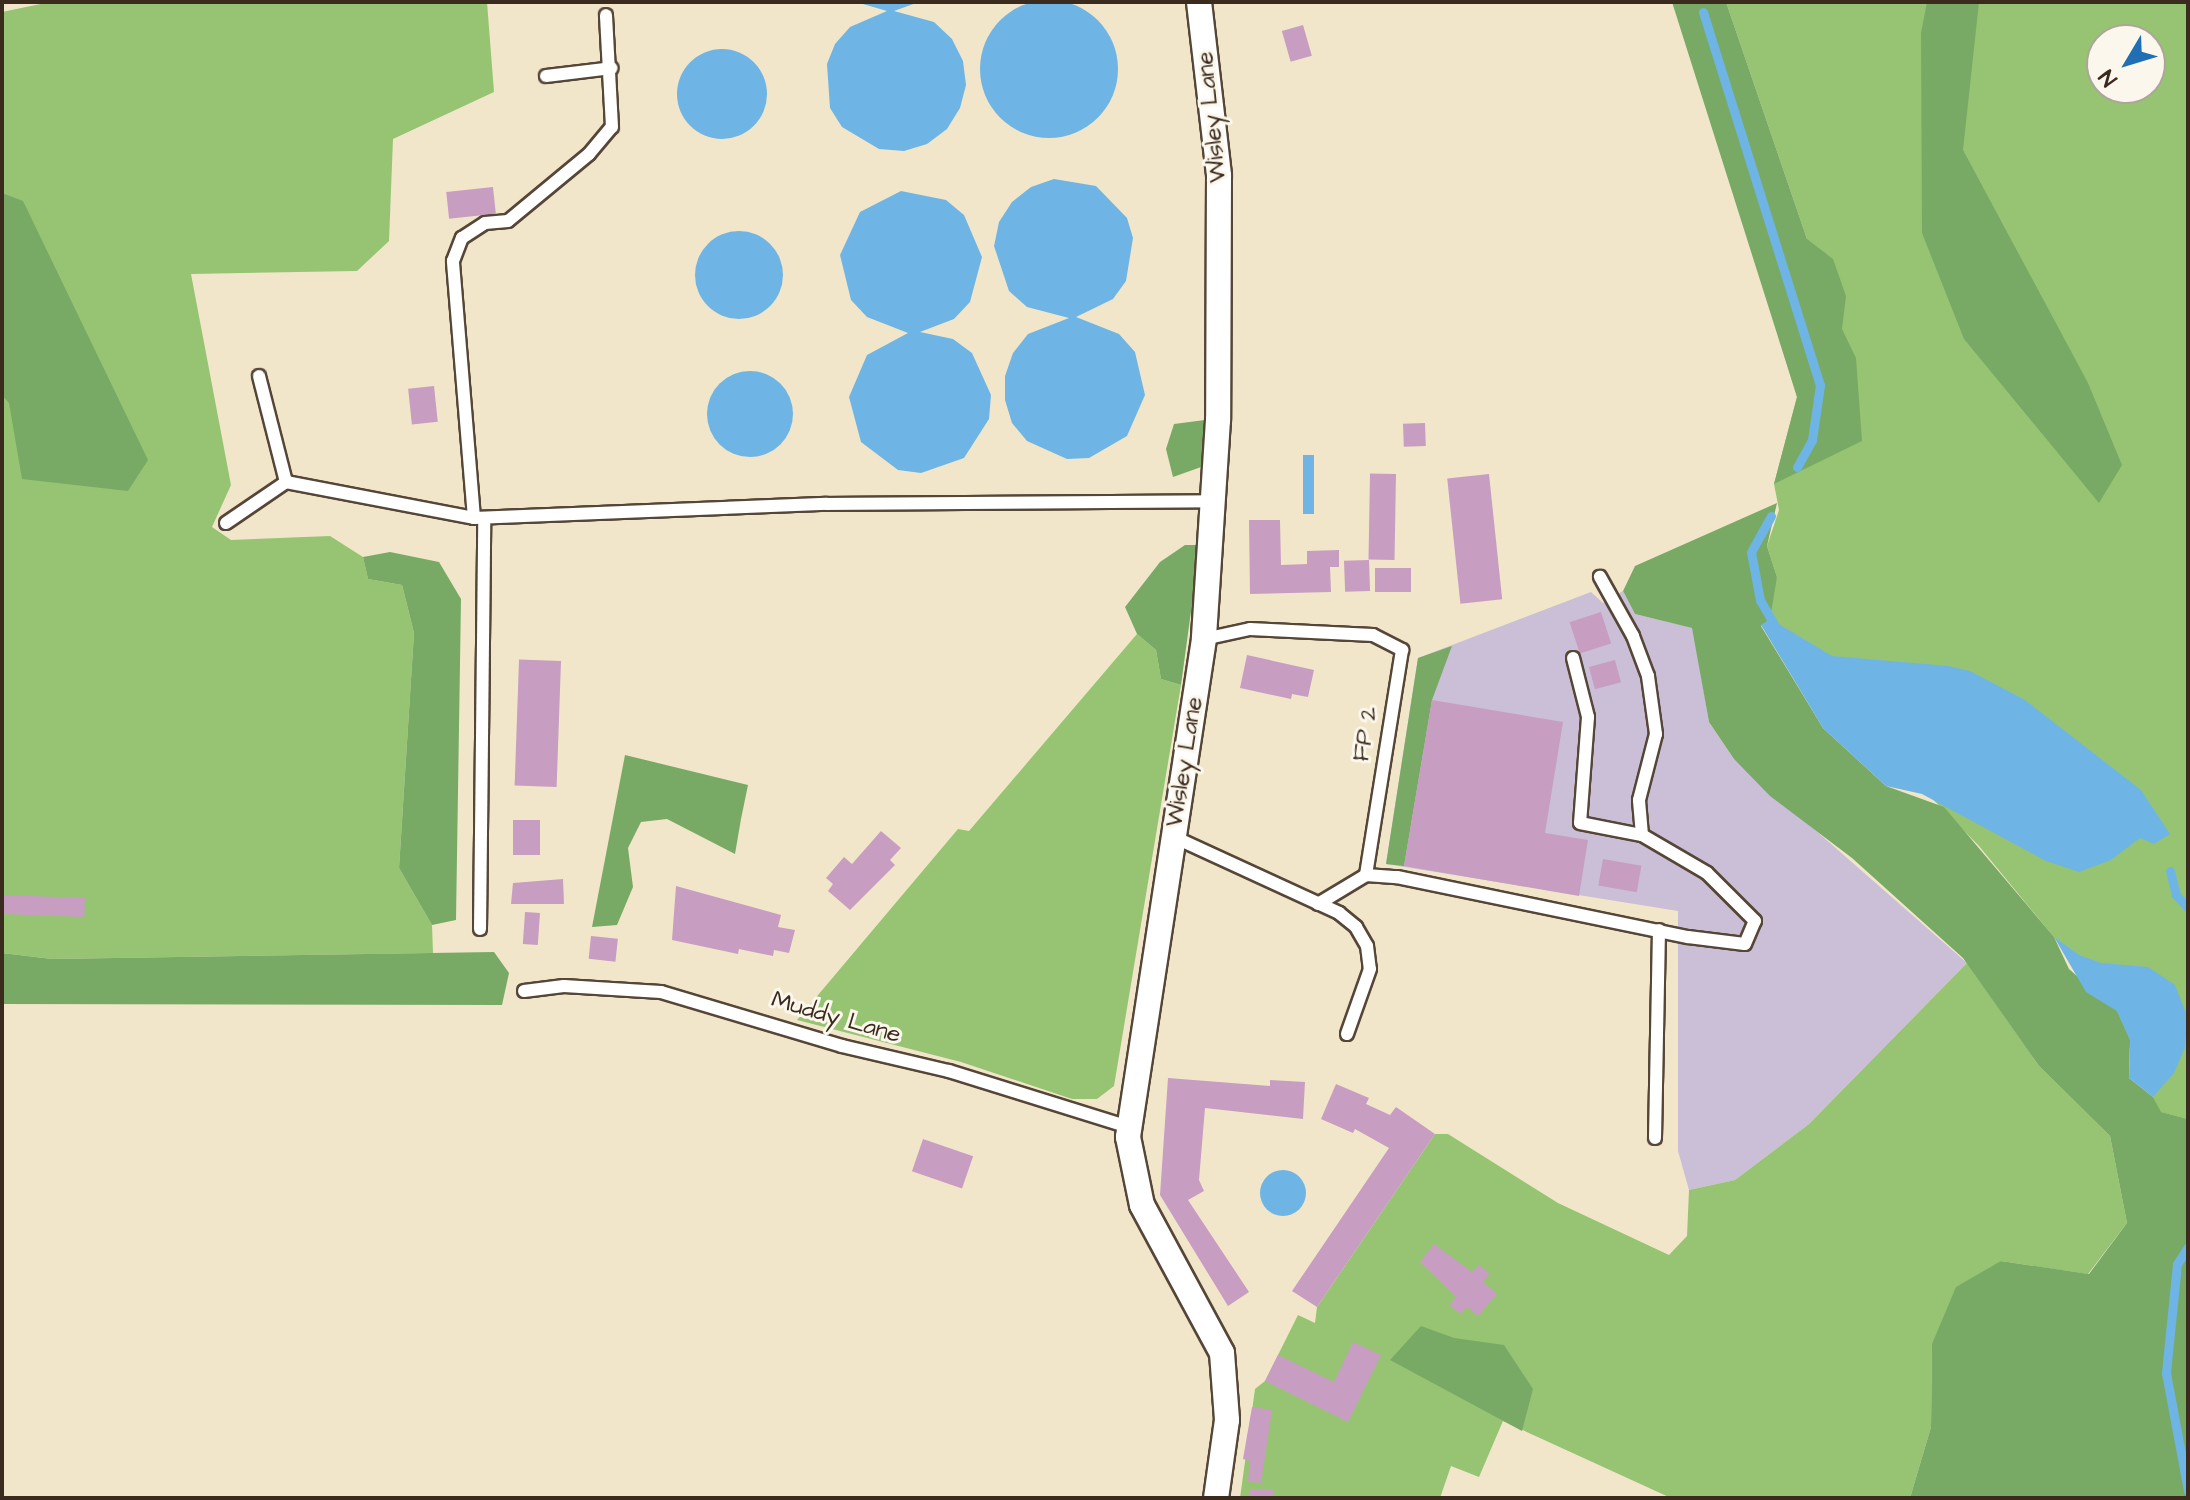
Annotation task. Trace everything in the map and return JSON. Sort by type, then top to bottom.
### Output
[{"type":"street","name":"Wisley Lane","points":[[1199,2],[1222,238],[1204,639],[1129,1127],[1129,1160],[1142,1205],[1222,1353],[1227,1420],[1216,1498]]},
{"type":"lane","points":[[480,929],[479,518],[453,261],[462,238],[485,223],[508,221],[589,154],[612,127],[612,68],[606,15]]},
{"type":"lane","points":[[546,76],[612,68]]},
{"type":"lane","points":[[259,376],[286,482]]},
{"type":"lane","points":[[226,523],[286,482],[479,518],[827,504],[1212,501]]},
{"type":"lane","points":[[1600,577],[1648,676],[1656,734],[1639,800],[1642,835]]},
{"type":"lane","name":"FP 2","points":[[1204,639],[1250,629],[1373,635],[1402,650],[1366,875]]},
{"type":"lane","points":[[1318,904],[1366,875],[1397,877],[1659,930],[1745,944],[1755,921],[1707,873],[1642,835],[1580,823],[1588,717],[1573,658]]},
{"type":"lane","points":[[1174,837],[1339,913],[1367,946],[1365,992],[1347,1034]]},
{"type":"lane","points":[[1655,1138],[1659,930]]},
{"type":"lane","name":"Muddy Lane","points":[[524,991],[564,986],[661,992],[842,1046],[949,1071],[1129,1127]]},
{"type":"shaded area","points":[[1623,591],[1635,614],[1693,628],[1709,722],[1734,759],[1967,963],[1809,1124],[1735,1180],[1689,1190],[1678,1151],[1678,911],[1386,864],[1418,658],[1591,592],[1603,603]]},
{"type":"green space","points":[[50,2],[487,2],[494,92],[393,139],[389,241],[357,271],[191,274],[231,485],[212,527],[231,540],[330,536],[363,557],[368,579],[402,585],[414,633],[399,868],[432,925],[433,953],[52,959],[2,953],[2,12]]},
{"type":"green space","points":[[1672,2],[1726,2],[1807,239],[1833,259],[1846,296],[1842,329],[1856,358],[1862,441],[1774,484],[1797,397]]},
{"type":"green space","points":[[1726,2],[2188,2],[2188,1119],[2160,1112],[2108,1003],[1979,846],[1761,625],[1777,577],[1767,546],[1779,510],[1774,484],[1797,397],[1763,285],[1807,239]]},
{"type":"green space","points":[[1927,2],[1979,2],[1963,150],[2088,383],[2122,465],[2099,503],[1964,339],[1922,233],[1921,33]]},
{"type":"green space","points":[[2,193],[23,201],[148,460],[128,491],[22,479],[9,403],[2,395]]},
{"type":"green space","points":[[1205,420],[1204,466],[1173,477],[1166,449],[1174,424]]},
{"type":"green space","points":[[1777,503],[1767,546],[1777,577],[1770,619],[1761,626],[1823,728],[1886,786],[1944,807],[2054,937],[2069,969],[2117,1011],[2130,1040],[2129,1078],[2153,1097],[2161,1112],[2188,1119],[2188,1498],[1910,1498],[1931,1427],[1932,1344],[1956,1287],[2001,1261],[2089,1274],[2127,1223],[2110,1136],[2039,1066],[1963,958],[1852,858],[1770,796],[1734,759],[1709,722],[1692,628],[1635,614],[1623,591],[1635,566]]},
{"type":"green space","points":[[1185,545],[1200,545],[1181,685],[1161,679],[1156,650],[1137,634],[1125,607],[1160,562]]},
{"type":"green space","points":[[390,552],[439,562],[461,599],[456,920],[432,925],[399,868],[414,633],[402,585],[368,579],[363,557]]},
{"type":"green space","points":[[1137,634],[1156,650],[1161,679],[1181,685],[1114,1086],[1097,1099],[1072,1099],[961,1062],[797,1020],[958,829],[969,831]]},
{"type":"green space","points":[[1452,646],[1432,700],[1404,866],[1386,864],[1418,658]]},
{"type":"green space","points":[[625,755],[748,785],[735,854],[667,819],[641,822],[628,848],[633,887],[617,925],[592,927]]},
{"type":"green space","points":[[494,952],[509,973],[502,1005],[2,1004],[2,953],[52,959]]},
{"type":"green space","points":[[1967,963],[2039,1066],[2110,1136],[2127,1223],[2088,1274],[2001,1261],[1932,1344],[1931,1427],[1910,1498],[1671,1498],[1503,1421],[1479,1477],[1451,1466],[1440,1498],[1240,1498],[1255,1389],[1265,1381],[1298,1315],[1315,1323],[1317,1307],[1435,1134],[1448,1134],[1558,1203],[1669,1255],[1687,1236],[1689,1190],[1735,1180],[1809,1124]]},
{"type":"green space","points":[[1421,1326],[1454,1338],[1504,1345],[1533,1389],[1522,1431],[1390,1360]]},
{"type":"water","points":[[1049,0],[1075,6],[1098,20],[1112,43],[1118,69],[1112,95],[1098,118],[1075,132],[1049,138],[1023,132],[1000,118],[986,95],[980,69],[986,43],[1000,20],[1023,6]]},
{"type":"water","points":[[856,2],[919,2],[894,11],[934,22],[952,39],[963,61],[966,85],[960,108],[947,129],[927,144],[904,151],[879,149],[842,127],[830,108],[827,64],[835,44],[850,27],[887,11]]},
{"type":"water","points":[[713,49],[731,49],[747,56],[760,69],[767,85],[767,103],[760,119],[747,132],[731,139],[713,139],[697,132],[684,119],[677,103],[677,85],[684,69],[697,56]]},
{"type":"water","points":[[1054,179],[1096,186],[1127,218],[1133,238],[1126,281],[1113,299],[1076,317],[1119,334],[1135,352],[1145,395],[1127,436],[1089,458],[1067,459],[1027,441],[1012,423],[1005,400],[1005,376],[1013,353],[1028,334],[1069,318],[1027,307],[1009,291],[994,246],[999,222],[1012,202],[1031,187]]},
{"type":"water","points":[[901,191],[946,200],[964,215],[982,257],[970,302],[954,319],[920,332],[953,339],[972,353],[991,395],[989,419],[964,458],[921,473],[898,470],[861,442],[849,397],[867,355],[908,333],[867,317],[851,300],[840,255],[860,212]]},
{"type":"water","points":[[730,231],[748,231],[764,238],[776,250],[783,266],[783,284],[776,300],[764,312],[748,319],[730,319],[714,312],[702,300],[695,284],[695,266],[702,250],[714,238]]},
{"type":"water","points":[[750,371],[774,378],[786,390],[793,414],[786,438],[774,450],[750,457],[726,450],[714,438],[707,414],[714,390],[726,378]]},
{"type":"water","points":[[1303,455],[1314,455],[1314,514],[1303,514]]},
{"type":"water","points":[[1770,619],[1832,656],[1948,666],[1970,671],[2025,700],[2141,790],[2170,834],[2154,844],[2140,838],[2111,860],[2079,872],[2046,861],[1922,794],[1886,786],[1823,728],[1761,625]]},
{"type":"water","points":[[2054,937],[2079,955],[2101,963],[2148,967],[2175,985],[2187,1016],[2185,1048],[2174,1073],[2153,1097],[2129,1078],[2130,1040],[2117,1011],[2086,992]]},
{"type":"water","points":[[1283,1170],[1299,1177],[1306,1193],[1299,1209],[1283,1216],[1267,1209],[1260,1193],[1267,1177]]},
{"type":"building","points":[[1303,25],[1312,56],[1291,62],[1282,31]]},
{"type":"building","points":[[493,187],[496,214],[449,219],[446,192]]},
{"type":"building","points":[[434,386],[438,422],[412,425],[408,389]]},
{"type":"building","points":[[1425,423],[1426,446],[1404,447],[1403,424]]},
{"type":"building","points":[[1370,474],[1396,474],[1394,560],[1369,560]]},
{"type":"building","points":[[1489,474],[1502,599],[1460,604],[1447,478]]},
{"type":"building","points":[[1249,520],[1280,520],[1281,565],[1307,564],[1307,551],[1339,550],[1339,567],[1330,567],[1331,592],[1250,594]]},
{"type":"building","points":[[1369,560],[1370,591],[1345,592],[1344,561]]},
{"type":"building","points":[[1375,568],[1411,568],[1411,592],[1375,592]]},
{"type":"building","points":[[1601,612],[1611,643],[1580,654],[1570,622]]},
{"type":"building","points":[[1247,655],[1314,670],[1308,697],[1292,694],[1291,699],[1240,688]]},
{"type":"building","points":[[519,660],[561,661],[557,787],[515,785]]},
{"type":"building","points":[[1615,660],[1621,682],[1595,689],[1589,667]]},
{"type":"building","points":[[1432,700],[1563,722],[1545,833],[1588,840],[1579,896],[1404,866]]},
{"type":"building","points":[[513,820],[540,820],[540,855],[513,855]]},
{"type":"building","points":[[881,831],[901,848],[890,860],[895,865],[850,910],[828,891],[833,884],[826,878],[844,857],[852,864]]},
{"type":"building","points":[[1603,859],[1641,866],[1637,892],[1598,886]]},
{"type":"building","points":[[563,879],[564,904],[511,904],[513,883]]},
{"type":"building","points":[[676,886],[781,915],[778,927],[795,930],[789,953],[774,950],[773,956],[739,949],[738,954],[672,940]]},
{"type":"building","points":[[2,895],[85,898],[84,917],[2,914]]},
{"type":"building","points":[[525,912],[540,913],[538,945],[523,944]]},
{"type":"building","points":[[591,936],[618,939],[615,962],[589,959]]},
{"type":"building","points":[[1168,1078],[1270,1086],[1270,1080],[1305,1082],[1303,1119],[1205,1108],[1199,1180],[1204,1191],[1188,1200],[1249,1292],[1228,1306],[1160,1195]]},
{"type":"building","points":[[1336,1084],[1369,1098],[1366,1104],[1390,1115],[1396,1107],[1435,1134],[1317,1307],[1292,1291],[1389,1148],[1355,1129],[1353,1133],[1321,1119]]},
{"type":"building","points":[[923,1139],[973,1156],[962,1188],[912,1171]]},
{"type":"building","points":[[1434,1244],[1472,1272],[1479,1265],[1490,1274],[1483,1282],[1497,1294],[1478,1316],[1467,1307],[1461,1314],[1449,1305],[1456,1297],[1420,1262]]},
{"type":"building","points":[[1353,1342],[1381,1355],[1348,1422],[1265,1381],[1278,1355],[1334,1382]]},
{"type":"building","points":[[1252,1407],[1272,1410],[1261,1483],[1248,1481],[1250,1461],[1243,1459]]},
{"type":"building","points":[[1249,1489],[1274,1490],[1273,1498],[1249,1498]]},
{"type":"waterway","points":[[1703,12],[1820,385],[1812,440],[1797,467]]},
{"type":"waterway","points":[[1771,516],[1751,552],[1760,600],[1777,629]]},
{"type":"waterway","points":[[2170,871],[2176,895],[2188,908]]},
{"type":"waterway","points":[[2188,1247],[2177,1264],[2166,1373],[2188,1491]]}]
